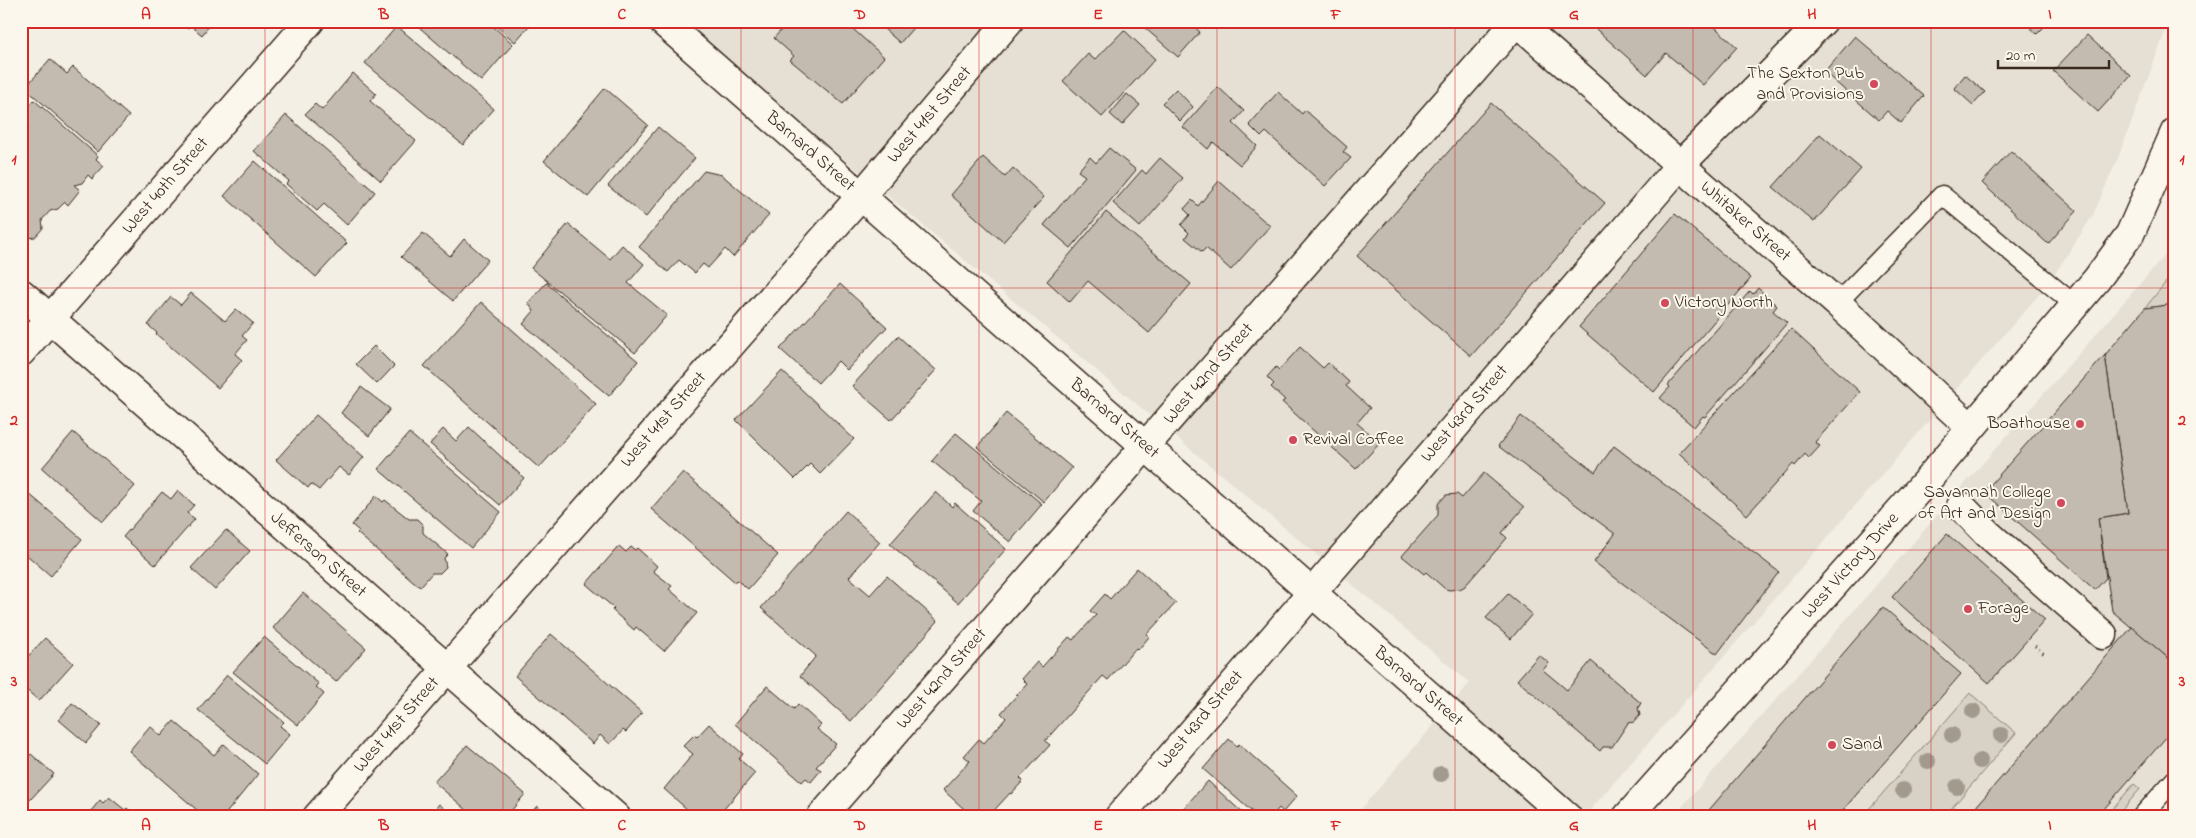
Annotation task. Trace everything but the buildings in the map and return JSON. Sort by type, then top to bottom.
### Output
[{"type":"street","name":"West 40th Street","points":[[21,352],[310,21]]},
{"type":"street","name":"Barnard Street","points":[[662,21],[1567,817]]},
{"type":"street","name":"West 41st Street","points":[[317,817],[861,196],[1009,21]]},
{"type":"street","name":"Whitaker Street","points":[[1516,21],[1837,303],[1970,427]]},
{"type":"street","name":"West 42nd Street","points":[[821,817],[1516,21]]},
{"type":"street","name":"West 43rd Street","points":[[1119,817],[1310,592],[1680,166],[1823,21]]},
{"type":"street","name":"West Victory Drive","points":[[1628,817],[1930,477],[1970,427],[2075,305],[2130,234],[2163,183],[2175,132]]},
{"type":"street","name":"Jefferson Street","points":[[21,293],[616,817]]},
{"type":"street","points":[[1961,506],[1988,534],[2103,635]]},
{"type":"lane","points":[[1837,303],[1942,195],[2075,305]]},
{"type":"lane","points":[[2141,817],[2175,779]]},
{"type":"path","points":[[2035,646],[2045,655]]},
{"type":"shaded area","points":[[679,21],[2169,21],[2118,158],[2093,215],[2049,283],[1584,817],[1354,817],[1470,683]]},
{"type":"shaded area","name":"Savannah College of Art and Design","points":[[2175,244],[2175,762],[2126,817],[1673,817]]},
{"type":"shaded area","points":[[2175,271],[2175,304],[2145,308]]},
{"type":"shaded area","points":[[1970,693],[2016,733],[1944,817],[1862,817]]},
{"type":"shaded area","points":[[2134,784],[2140,789],[2116,817],[2105,817]]},
{"type":"place","name":"The Sexton Pub and Provisions","points":[[1874,84]]},
{"type":"place","name":"Victory North","points":[[1665,303]]},
{"type":"place","name":"Boathouse","points":[[2080,424]]},
{"type":"place","name":"Revival Coffee","points":[[1293,440]]},
{"type":"place","name":"Savannah College of Art and Design","points":[[2061,503]]},
{"type":"place","name":"Forage","points":[[1968,609]]},
{"type":"place","name":"Sand","points":[[1832,745]]}]
